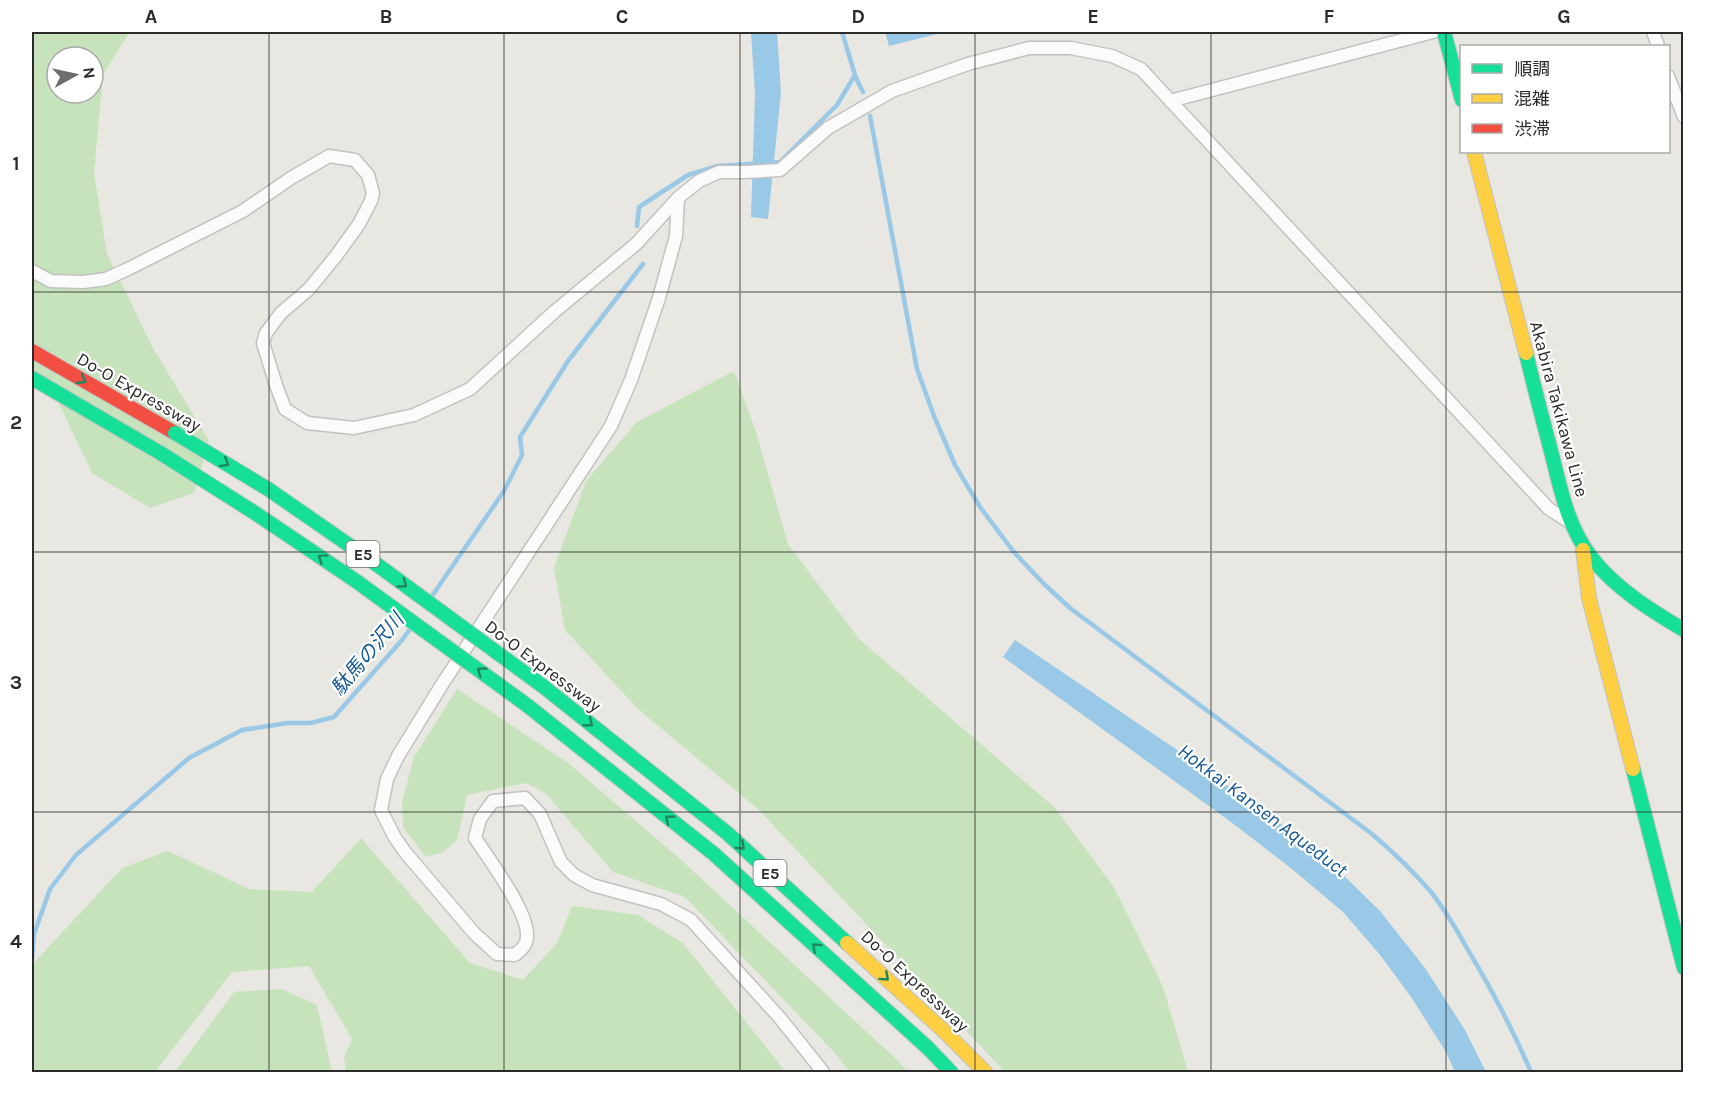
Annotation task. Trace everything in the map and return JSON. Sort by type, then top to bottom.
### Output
[{"type":"main road","points":[[1444,32],[1460,96]]},
{"type":"main road","name":"Akabira Takikawa Line","points":[[1474,153],[1558,483],[1571,524],[1596,564],[1625,592],[1683,630]]},
{"type":"main road","name":"Do-O Expressway","points":[[32,351],[268,489],[362,554],[544,687],[727,834],[944,1031],[985,1072]]},
{"type":"main road","name":"E5","points":[[32,378],[162,454],[255,513],[356,581],[528,706],[714,854],[928,1048],[951,1072]]},
{"type":"main road","points":[[1583,545],[1589,598],[1683,968]]},
{"type":"street","points":[[1170,101],[1434,32]]},
{"type":"street","points":[[32,271],[51,281],[83,282],[106,279],[243,211],[291,178],[329,156],[355,160],[368,175],[373,193],[371,201],[359,224],[336,256],[309,289],[281,313],[266,333],[263,343],[285,409],[307,423],[354,428],[414,415],[470,389],[554,312],[636,244],[678,198],[699,181],[719,172],[780,170],[828,128],[891,91],[968,64],[1029,48],[1071,48],[1112,56],[1141,69],[1548,509],[1571,524]]},
{"type":"street","points":[[1670,81],[1683,117]]},
{"type":"street","points":[[678,198],[676,236],[659,298],[631,380],[611,426],[441,686],[398,756],[387,779],[381,810],[405,852],[474,933],[497,954],[515,955],[525,947],[527,935],[524,916],[476,838],[480,819],[494,801],[525,798],[540,814],[561,862],[574,875],[592,885],[661,904],[691,920],[780,1018],[823,1072]]},
{"type":"green space","points":[[32,32],[130,32],[105,71],[105,45],[45,45],[45,105],[100,105],[94,173],[107,254],[153,348],[209,441],[194,493],[150,508],[92,473],[50,385],[32,367]]},
{"type":"green space","points":[[734,371],[756,432],[788,544],[859,639],[1055,808],[1115,889],[1163,987],[1188,1072],[1005,1072],[758,809],[638,709],[565,630],[554,568],[586,481],[637,422]]},
{"type":"green space","points":[[457,689],[568,763],[679,858],[908,1072],[850,1072],[833,1051],[685,897],[613,872],[545,793],[526,783],[467,795],[457,840],[443,852],[426,857],[403,827],[402,802],[414,757]]},
{"type":"green space","points":[[361,838],[470,963],[523,980],[557,943],[572,906],[638,915],[683,943],[786,1072],[346,1072],[344,1058],[352,1039],[309,966],[232,972],[155,1072],[32,1072],[32,965],[122,868],[168,851],[249,889],[312,892]]},
{"type":"green space","points":[[281,989],[317,1005],[332,1072],[175,1072],[234,992]]},
{"type":"water","points":[[751,32],[777,32],[781,93],[768,219],[751,217],[755,94]]},
{"type":"water","points":[[885,32],[945,32],[889,46]]},
{"type":"water","points":[[1015,640],[1189,758],[1332,864],[1380,911],[1425,968],[1465,1030],[1486,1072],[1455,1072],[1446,1052],[1411,997],[1381,956],[1343,912],[1231,822],[1003,657]]},
{"type":"waterway","name":"駄馬の沢川","points":[[637,226],[639,207],[688,175],[718,166],[780,162],[837,105],[855,75],[842,32]]},
{"type":"waterway","points":[[855,76],[863,92]]},
{"type":"waterway","points":[[870,116],[917,369],[955,465],[980,507],[1013,551],[1070,608],[1372,834],[1410,869],[1431,892],[1455,928],[1502,1010],[1531,1072]]},
{"type":"waterway","name":"駄馬の沢川","points":[[432,596],[504,491],[522,455],[520,437],[568,361],[643,264]]},
{"type":"waterway","name":"駄馬の沢川","points":[[32,958],[34,934],[50,889],[76,855],[189,758],[242,730],[288,723],[311,723],[334,717],[411,628]]},
{"type":"traffic: fast","points":[[1444,32],[1460,92]]},
{"type":"traffic: fast","points":[[1526,353],[1562,495],[1576,533],[1591,557],[1611,579],[1646,606],[1684,630]]},
{"type":"traffic: fast","points":[[32,378],[162,454]]},
{"type":"traffic: fast","points":[[175,433],[268,489],[372,561],[544,687]]},
{"type":"traffic: fast","points":[[162,454],[356,581],[528,706]]},
{"type":"traffic: fast","points":[[544,687],[727,833],[847,943]]},
{"type":"traffic: fast","points":[[528,706],[714,854],[928,1048],[951,1072]]},
{"type":"traffic: fast","points":[[1633,769],[1684,968]]},
{"type":"traffic: slow","points":[[1474,153],[1526,353]]},
{"type":"traffic: slow","points":[[1583,550],[1589,598],[1633,769]]},
{"type":"traffic: slow","points":[[847,943],[944,1031],[985,1072]]},
{"type":"traffic: jam","points":[[32,351],[175,433]]},
{"type":"water label","name":"Hokkai Kansen Aqueduct","points":[[1263,810]]}]
